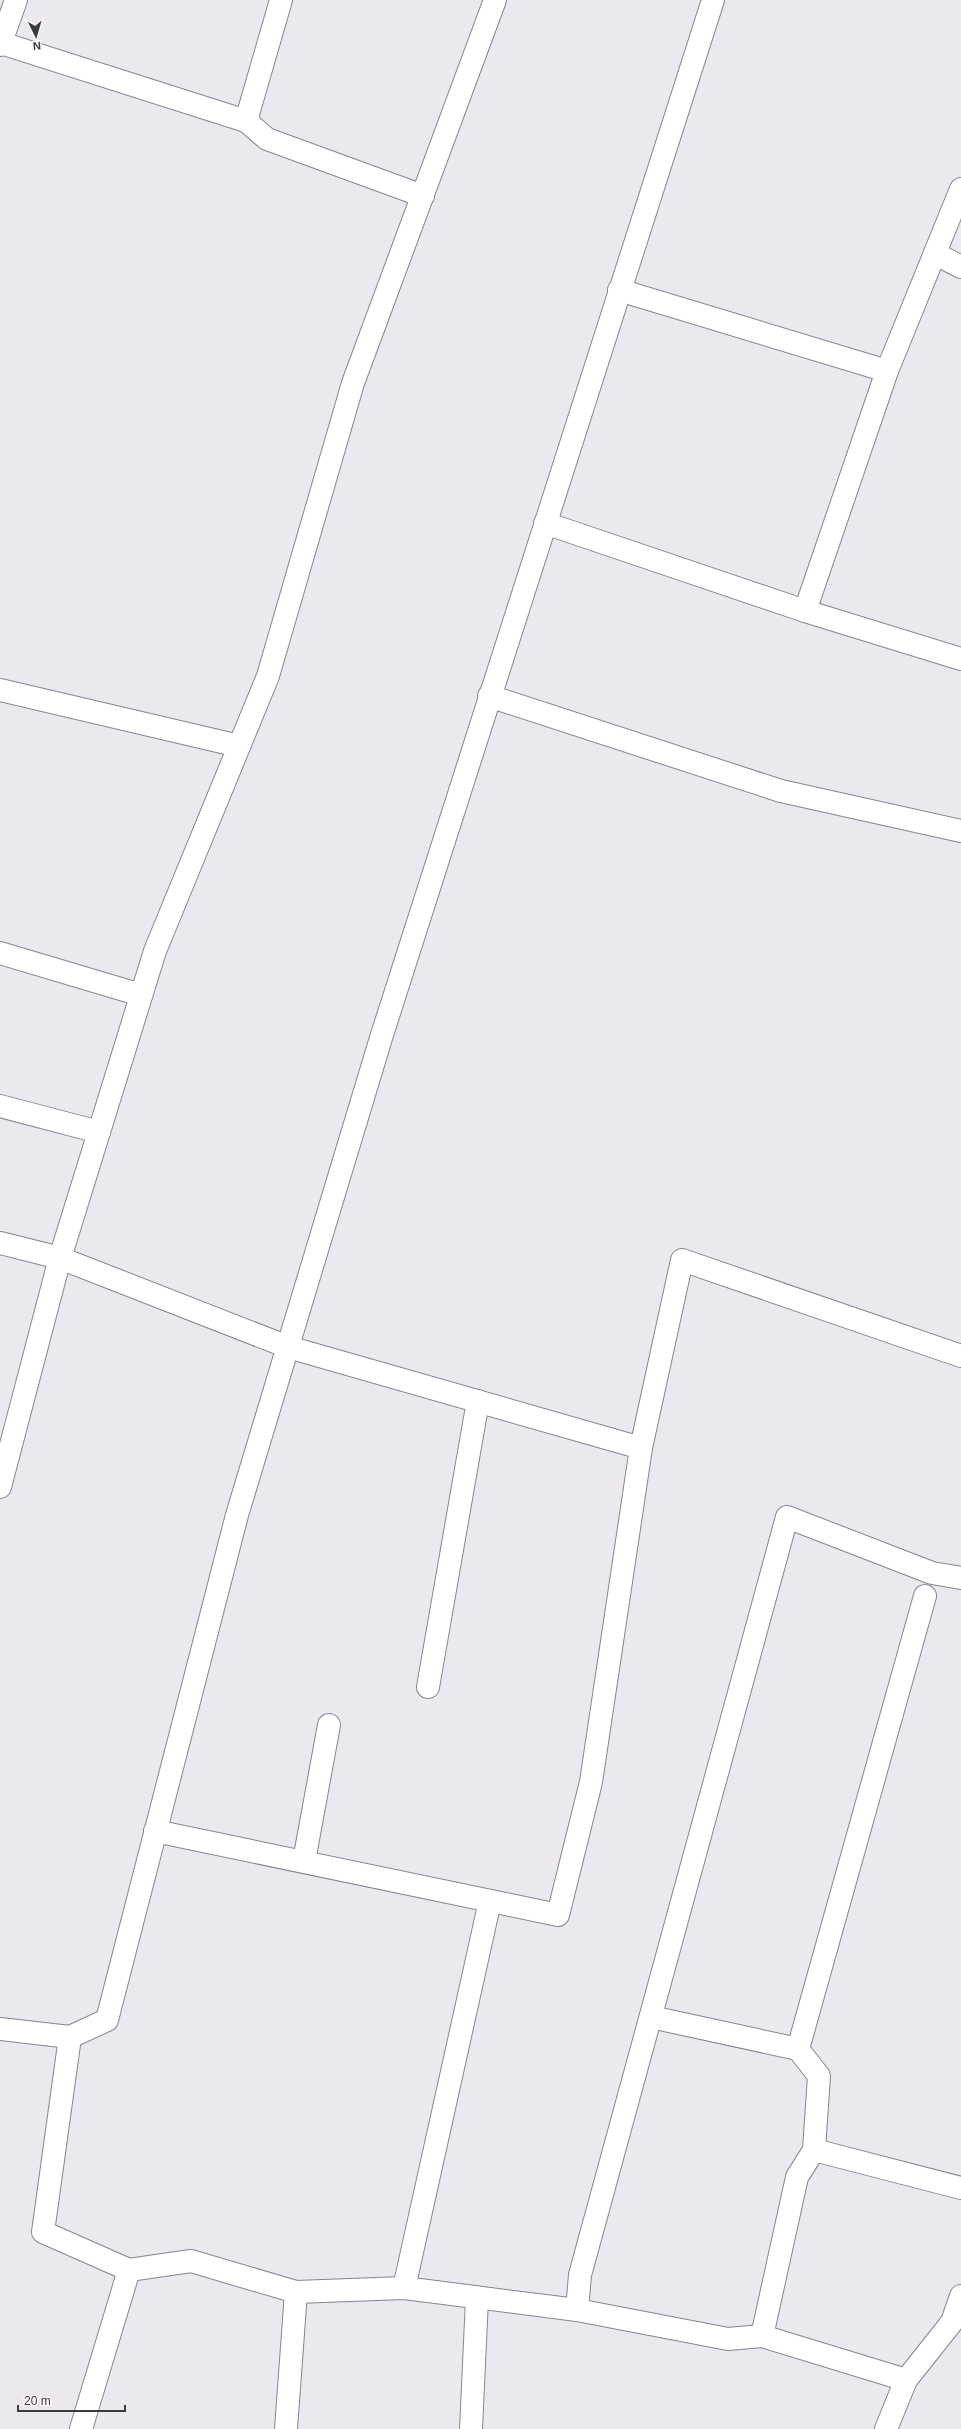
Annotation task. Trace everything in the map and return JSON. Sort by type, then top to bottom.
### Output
[{"type":"street","points":[[16,0],[0,44],[246,121],[267,139],[423,196]]},
{"type":"street","points":[[246,121],[281,0]]},
{"type":"street","points":[[2,1474],[60,1258],[154,951],[268,676],[353,383],[495,0]]},
{"type":"street","points":[[0,2029],[70,2037],[107,2020],[237,1515],[381,1038],[544,523],[713,0]]},
{"type":"street","points":[[805,611],[887,371],[936,254],[961,189]]},
{"type":"street","points":[[936,254],[961,267]]},
{"type":"street","points":[[619,290],[887,371]]},
{"type":"street","points":[[544,523],[805,611],[961,659]]},
{"type":"street","points":[[0,690],[239,746]]},
{"type":"street","points":[[489,696],[780,791],[961,831]]},
{"type":"street","points":[[0,953],[141,995]]},
{"type":"street","points":[[0,1106],[99,1132]]},
{"type":"street","points":[[0,1243],[60,1258],[288,1347],[641,1448]]},
{"type":"street","points":[[156,1830],[558,1915],[591,1782],[641,1448],[682,1260],[961,1356]]},
{"type":"street","points":[[428,1688],[478,1402]]},
{"type":"street","points":[[577,2310],[580,2276],[787,1517],[932,1573],[961,1578]]},
{"type":"street","points":[[798,2049],[925,1596]]},
{"type":"street","points":[[304,1861],[329,1725]]},
{"type":"street","points":[[404,2288],[490,1901]]},
{"type":"street","points":[[651,2017],[798,2049],[819,2076],[814,2150],[797,2177],[762,2336]]},
{"type":"street","points":[[70,2037],[43,2232],[129,2270],[191,2262],[296,2292],[404,2288],[477,2299],[577,2310],[728,2339],[762,2336],[906,2380]]},
{"type":"street","points":[[814,2150],[961,2188]]},
{"type":"street","points":[[81,2429],[129,2270]]},
{"type":"street","points":[[286,2429],[296,2292]]},
{"type":"street","points":[[886,2429],[906,2380],[952,2322],[961,2296]]},
{"type":"street","points":[[471,2429],[477,2299]]}]
